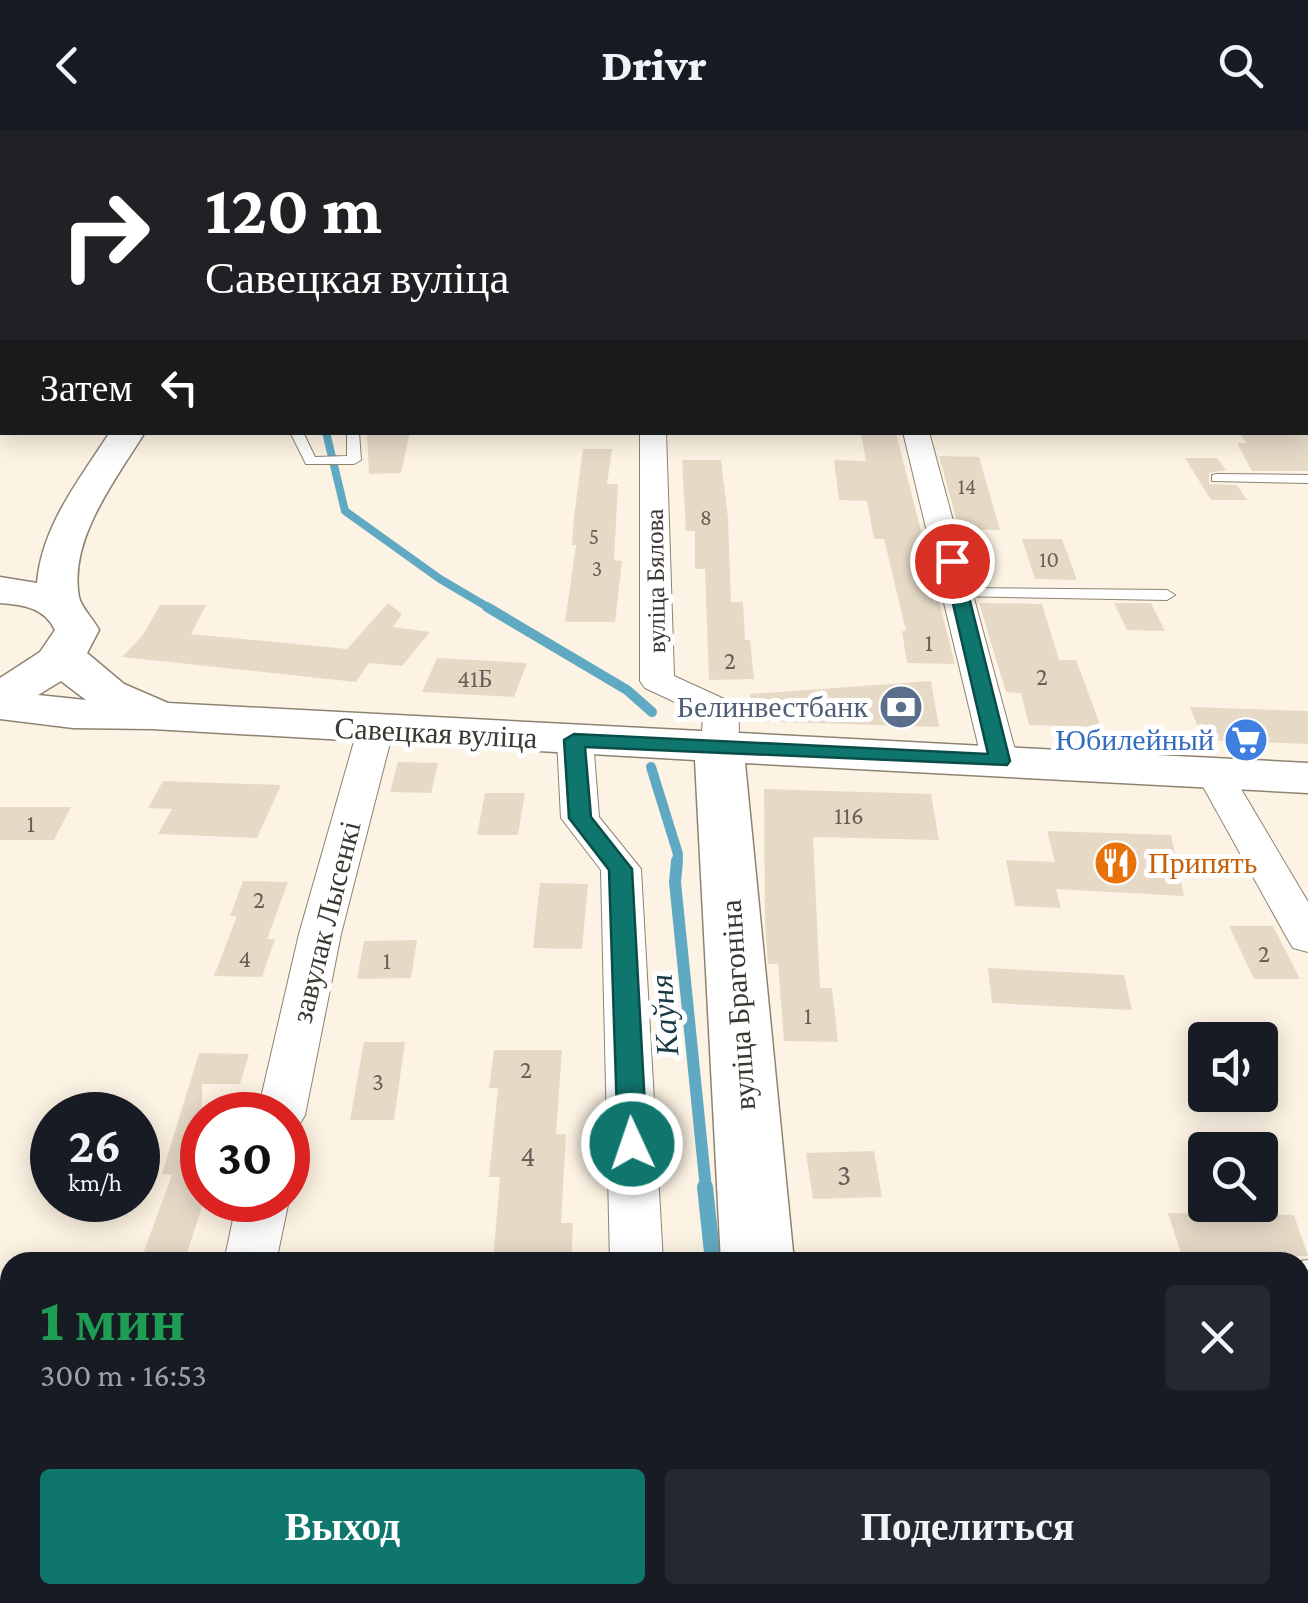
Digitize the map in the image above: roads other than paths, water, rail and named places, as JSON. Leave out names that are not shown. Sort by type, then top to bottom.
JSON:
[{"type":"main road","points":[[58,602],[59,556],[73,518],[126,435]]},
{"type":"main road","points":[[0,696],[27,684],[64,655],[76,630],[69,612],[10,565],[73,518]]},
{"type":"main road","name":"Савецкая вуліца","points":[[64,655],[76,672],[106,696],[161,717],[1308,778]]},
{"type":"main road","points":[[0,705],[73,714],[161,717]]},
{"type":"main road","points":[[0,726],[73,714]]},
{"type":"main road","name":"вуліца Брагоніна","points":[[705,748],[755,1252]]},
{"type":"street","name":"вуліца Бялова","points":[[653,435],[656,681],[721,710],[705,748]]},
{"type":"street","points":[[917,435],[1000,761]]},
{"type":"street","name":"завулак Лысенкі","points":[[286,1092],[320,934],[375,731]]},
{"type":"street","points":[[592,741],[580,818],[621,869],[638,1252]]},
{"type":"street","points":[[1213,772],[1308,938]]},
{"type":"street","points":[[252,1252],[258,1222]]},
{"type":"lane","points":[[298,435],[311,461],[354,460],[353,435]]},
{"type":"lane","points":[[1217,478],[1308,479]]},
{"type":"lane","points":[[960,593],[1167,595]]},
{"type":"waterway","name":"Каўня","points":[[327,435],[345,511],[440,579],[491,609]]},
{"type":"waterway","name":"Каўня","points":[[487,607],[627,690],[652,712]]},
{"type":"waterway","name":"Каўня","points":[[651,767],[678,854],[677,864]]},
{"type":"waterway","name":"Каўня","points":[[677,861],[675,882],[706,1189]]},
{"type":"waterway","name":"Каўня","points":[[705,1187],[712,1252]]},
{"type":"place","name":"Белинвестбанк","points":[[901,707]]},
{"type":"place","name":"Юбилейный","points":[[1246,740]]},
{"type":"place","name":"Припять","points":[[1116,863]]}]
